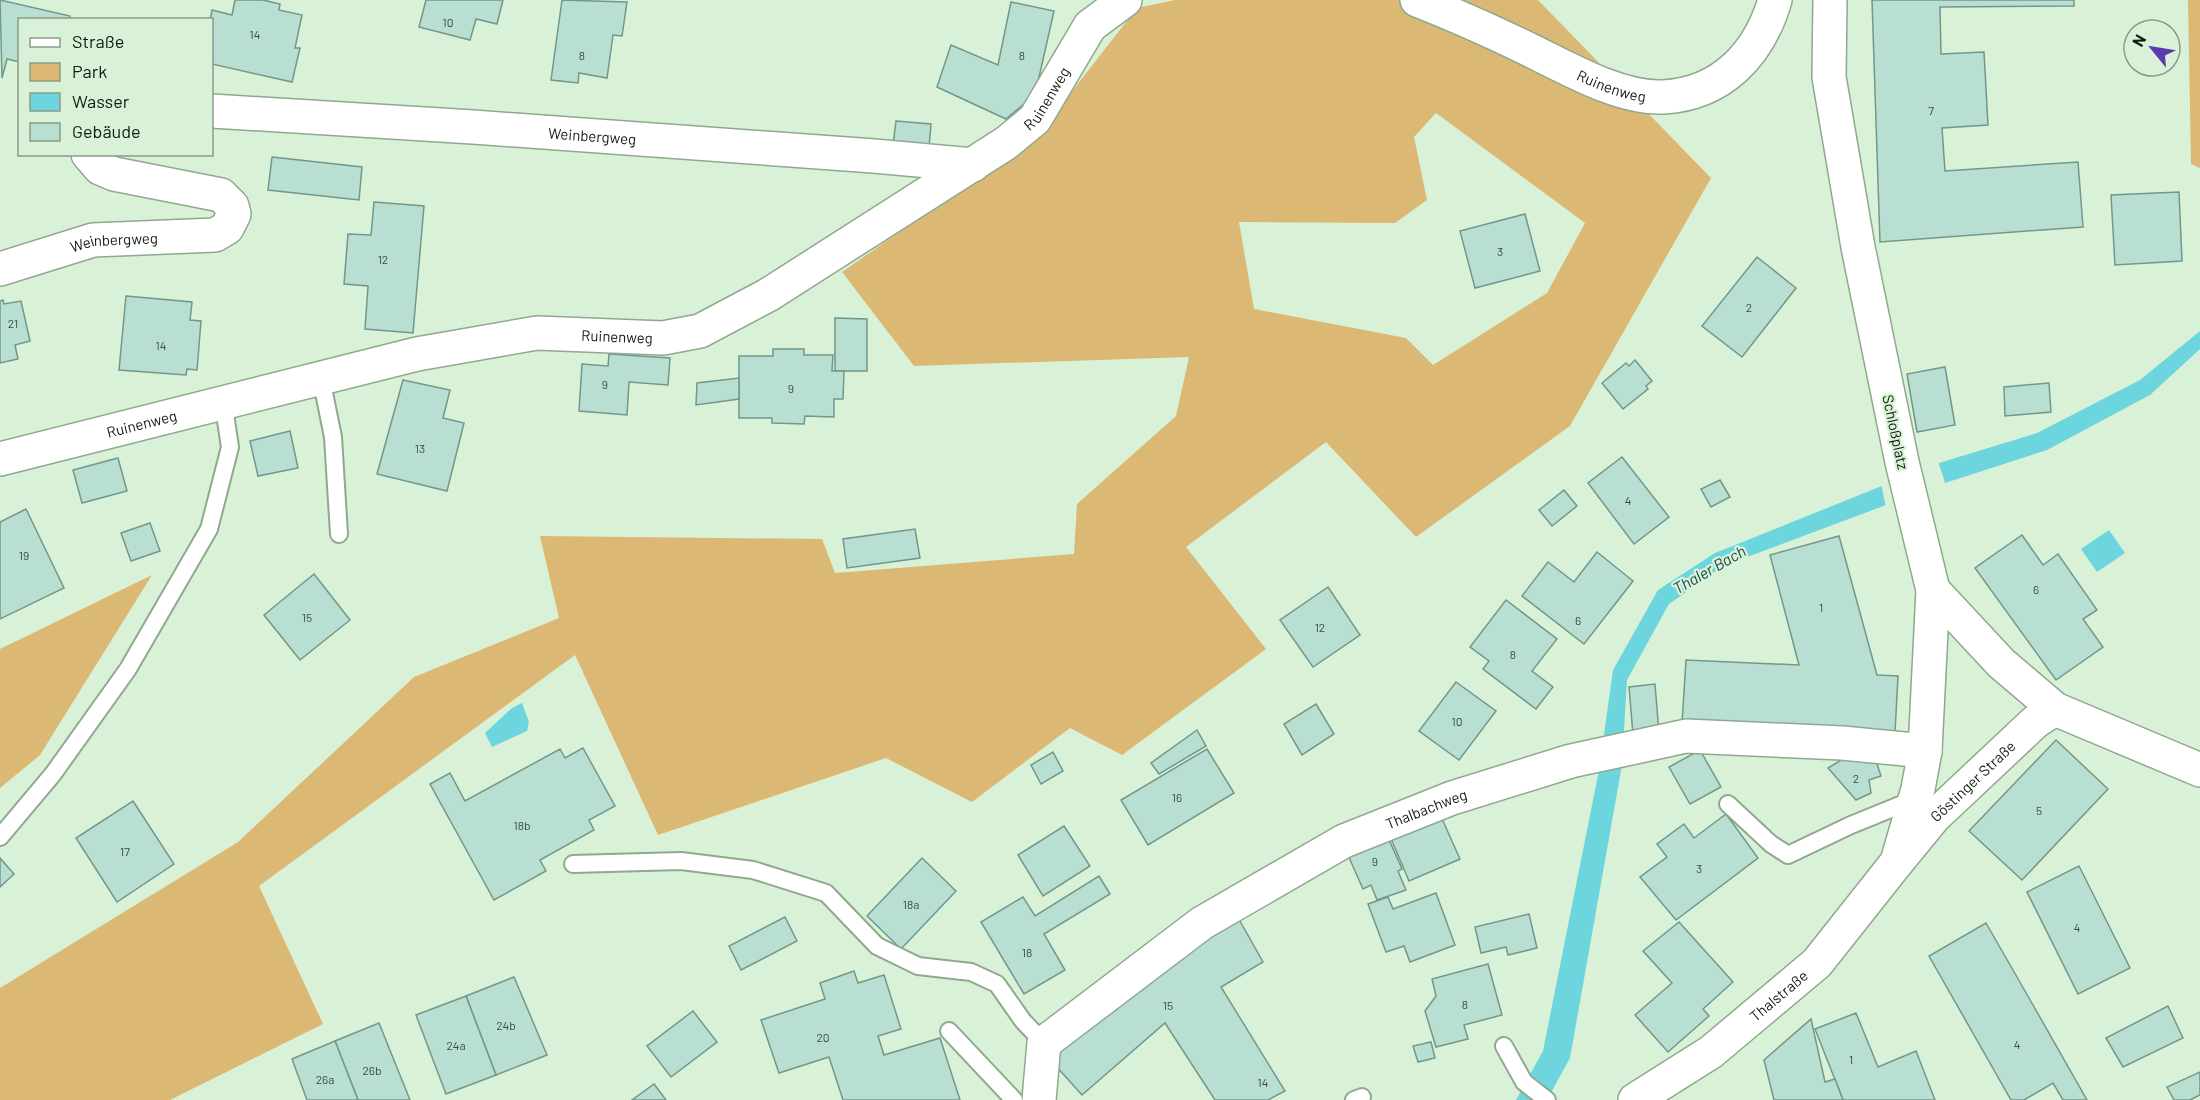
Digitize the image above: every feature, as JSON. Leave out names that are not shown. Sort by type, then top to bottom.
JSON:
[{"type":"street","name":"Ruinenweg","points":[[0,459],[417,354],[537,333],[663,338],[700,331],[768,295],[1006,143],[1035,119],[1090,26],[1125,0]]},
{"type":"street","name":"Ruinenweg","points":[[1417,0],[1594,81],[1633,93],[1662,97],[1705,89],[1744,61],[1768,24],[1775,0]]},
{"type":"street","name":"Schloßplatz","points":[[1830,0],[1829,77],[1858,247],[1902,462],[1933,590],[1925,751],[1915,799],[1897,862]]},
{"type":"street","name":"Weinbergweg","points":[[213,111],[509,129],[973,165]]},
{"type":"street","name":"Weinbergweg","points":[[0,268],[93,240],[201,237],[222,232],[234,214],[232,206],[221,195],[114,174],[100,168],[90,156]]},
{"type":"street","points":[[1933,590],[2001,663],[2055,710],[2200,770]]},
{"type":"street","name":"Göstinger Straße","points":[[1897,862],[1934,817],[2035,722],[2055,710]]},
{"type":"street","name":"Thalbachweg","points":[[1044,1043],[1202,924],[1344,841],[1452,798],[1599,754],[1686,736],[1842,743],[1925,751]]},
{"type":"street","name":"Thalstraße","points":[[1635,1100],[1711,1052],[1816,963],[1897,862]]},
{"type":"street","points":[[1039,1100],[1044,1043]]},
{"type":"lane","points":[[321,378],[333,437],[339,534]]},
{"type":"lane","points":[[0,837],[53,774],[128,669],[209,529],[230,447],[223,401]]},
{"type":"lane","points":[[1728,804],[1771,844],[1788,855],[1851,825],[1915,799]]},
{"type":"lane","points":[[573,864],[681,861],[753,870],[826,893],[877,946],[918,966],[971,972],[997,984],[1023,1021],[1044,1043]]},
{"type":"lane","points":[[949,1031],[1014,1100]]},
{"type":"lane","points":[[1504,1046],[1524,1082],[1547,1100]]},
{"type":"green space","points":[[1175,0],[1538,0],[1711,178],[1570,426],[1416,537],[1326,442],[1186,547],[1266,649],[1122,755],[1070,728],[972,802],[886,758],[658,835],[575,655],[259,886],[323,1024],[170,1100],[0,1100],[0,988],[238,842],[414,677],[559,618],[540,536],[822,539],[835,573],[1074,554],[1077,504],[1176,416],[1189,357],[914,366],[842,272],[1037,136],[1137,8]],"holes":[[[1436,113],[1585,223],[1547,293],[1433,365],[1406,338],[1254,309],[1239,222],[1395,223],[1427,200],[1414,137]]]},
{"type":"green space","points":[[2188,0],[2200,0],[2200,168],[2191,164]]},
{"type":"green space","points":[[152,575],[40,755],[0,788],[0,649]]},
{"type":"water","name":"Thaler Bach","points":[[2200,331],[2200,349],[2150,395],[2047,450],[1945,483],[1723,566],[1669,604],[1627,680],[1622,765],[1570,1058],[1547,1100],[1516,1100],[1543,1051],[1599,770],[1613,670],[1658,590],[1715,553],[1939,463],[2037,433],[2140,380]]},
{"type":"water","points":[[2109,530],[2125,553],[2097,572],[2081,549]]},
{"type":"water","points":[[522,703],[529,722],[527,731],[492,747],[485,733],[512,708]]},
{"type":"pier","points":[[1938,461],[1946,486],[1886,508],[1881,483]]},
{"type":"building","points":[[0,0],[70,16],[70,18],[18,18],[18,62],[7,59],[2,78]]},
{"type":"building","points":[[235,0],[263,0],[280,4],[279,10],[302,15],[295,48],[300,48],[292,82],[213,64],[212,10],[232,15]]},
{"type":"building","points":[[426,0],[503,0],[497,24],[476,19],[470,40],[419,27]]},
{"type":"building","points":[[562,0],[627,2],[622,36],[613,35],[607,78],[579,73],[578,83],[551,80]]},
{"type":"building","points":[[1872,0],[2074,0],[2074,6],[1940,7],[1941,54],[1984,52],[1988,125],[1942,128],[1945,171],[2078,162],[2083,227],[1880,242]]},
{"type":"building","points":[[1011,2],[1054,11],[1035,95],[1006,119],[937,87],[951,45],[998,65]]},
{"type":"building","points":[[896,121],[931,124],[929,148],[893,145]]},
{"type":"building","points":[[272,157],[362,167],[359,200],[268,190]]},
{"type":"building","points":[[2179,192],[2182,261],[2115,265],[2111,195]]},
{"type":"building","points":[[374,202],[424,206],[413,333],[365,329],[368,286],[344,284],[348,234],[371,235]]},
{"type":"building","points":[[1525,214],[1540,271],[1475,288],[1460,231]]},
{"type":"building","points":[[1757,257],[1796,288],[1742,357],[1702,326]]},
{"type":"building","points":[[126,296],[192,302],[190,320],[201,321],[197,370],[187,369],[186,375],[119,370]]},
{"type":"building","points":[[3,300],[4,304],[21,301],[30,341],[15,345],[18,359],[0,363],[0,301]]},
{"type":"building","points":[[835,318],[867,319],[867,371],[835,371]]},
{"type":"building","points":[[773,349],[804,349],[804,355],[833,355],[832,371],[844,371],[843,399],[834,399],[834,417],[805,416],[804,424],[772,423],[772,418],[739,418],[739,356],[773,356]]},
{"type":"building","points":[[609,354],[670,358],[668,385],[629,382],[627,415],[579,411],[582,364],[608,366]]},
{"type":"building","points":[[1635,360],[1652,381],[1646,386],[1648,389],[1623,409],[1602,383],[1626,363],[1629,366]]},
{"type":"building","points":[[1945,367],[1955,425],[1917,432],[1907,374]]},
{"type":"building","points":[[739,378],[739,399],[696,405],[697,383]]},
{"type":"building","points":[[403,380],[450,390],[443,418],[464,423],[447,491],[377,474]]},
{"type":"building","points":[[2049,383],[2051,412],[2005,416],[2004,387]]},
{"type":"building","points":[[290,431],[298,468],[258,476],[250,441]]},
{"type":"building","points":[[1622,457],[1669,517],[1634,544],[1588,483]]},
{"type":"building","points":[[118,458],[127,491],[82,503],[73,470]]},
{"type":"building","points":[[1720,480],[1730,497],[1711,507],[1701,489]]},
{"type":"building","points":[[1564,490],[1577,506],[1552,526],[1539,510]]},
{"type":"building","points":[[26,509],[64,588],[0,619],[0,522]]},
{"type":"building","points":[[150,523],[160,551],[131,561],[121,533]]},
{"type":"building","points":[[915,529],[920,558],[847,568],[843,539]]},
{"type":"building","points":[[2022,535],[2043,565],[2058,554],[2097,610],[2083,619],[2103,647],[2056,680],[1975,568]]},
{"type":"building","points":[[1839,536],[1877,675],[1898,676],[1895,733],[1682,723],[1686,660],[1799,665],[1770,555]]},
{"type":"building","points":[[1597,552],[1633,581],[1584,644],[1522,596],[1548,562],[1574,582]]},
{"type":"building","points":[[314,574],[350,620],[300,660],[264,615]]},
{"type":"building","points":[[1328,587],[1360,635],[1313,667],[1280,620]]},
{"type":"building","points":[[1506,600],[1557,639],[1532,671],[1553,687],[1536,709],[1483,669],[1489,661],[1470,647]]},
{"type":"building","points":[[1456,682],[1496,711],[1459,760],[1419,731]]},
{"type":"building","points":[[1655,684],[1659,733],[1633,735],[1629,687]]},
{"type":"building","points":[[1316,704],[1334,734],[1302,755],[1284,724]]},
{"type":"building","points":[[1197,730],[1206,746],[1159,774],[1151,763]]},
{"type":"building","points":[[2056,740],[2108,789],[2022,880],[1969,831]]},
{"type":"building","points":[[583,748],[615,806],[589,820],[594,830],[540,860],[546,871],[494,900],[430,784],[450,773],[465,801],[560,749],[565,758]]},
{"type":"building","points":[[1207,749],[1234,793],[1148,845],[1121,800]]},
{"type":"building","points":[[1700,750],[1721,787],[1690,804],[1669,767]]},
{"type":"building","points":[[1053,752],[1063,771],[1041,784],[1031,765]]},
{"type":"building","points":[[1848,756],[1876,761],[1881,776],[1869,780],[1871,793],[1856,800],[1828,768]]},
{"type":"building","points":[[133,801],[174,864],[117,902],[76,838]]},
{"type":"building","points":[[1439,812],[1460,859],[1409,881],[1389,834]]},
{"type":"building","points":[[1726,814],[1758,858],[1676,920],[1640,877],[1667,857],[1657,844],[1684,824],[1694,838]]},
{"type":"building","points":[[1064,826],[1090,866],[1043,896],[1018,855]]},
{"type":"building","points":[[1387,835],[1402,869],[1398,871],[1406,890],[1377,900],[1371,885],[1363,889],[1347,853]]},
{"type":"building","points":[[0,858],[14,874],[0,887]]},
{"type":"building","points":[[922,858],[956,891],[901,949],[867,916]]},
{"type":"building","points":[[2079,866],[2130,968],[2078,994],[2027,892]]},
{"type":"building","points":[[1099,876],[1110,894],[1044,934],[1065,970],[1024,994],[981,922],[1023,897],[1035,916]]},
{"type":"building","points":[[1436,893],[1455,945],[1410,962],[1404,946],[1386,952],[1368,904],[1388,897],[1393,909]]},
{"type":"building","points":[[1236,914],[1263,962],[1221,987],[1285,1091],[1268,1100],[1215,1100],[1165,1023],[1082,1095],[1055,1065],[1062,1042]]},
{"type":"building","points":[[1529,914],[1537,948],[1508,955],[1506,947],[1481,953],[1475,927]]},
{"type":"building","points":[[785,917],[797,941],[741,970],[729,946]]},
{"type":"building","points":[[1679,922],[1733,982],[1703,1009],[1709,1016],[1668,1052],[1635,1015],[1672,983],[1643,951]]},
{"type":"building","points":[[1986,923],[2087,1100],[2063,1100],[2053,1083],[2024,1100],[2011,1100],[1929,956]]},
{"type":"building","points":[[1488,964],[1502,1015],[1464,1025],[1468,1039],[1436,1047],[1425,1011],[1436,996],[1432,979]]},
{"type":"building","points":[[854,971],[858,983],[884,975],[901,1029],[878,1036],[884,1055],[940,1038],[960,1100],[843,1100],[829,1057],[779,1073],[761,1020],[825,999],[820,983]]},
{"type":"building","points":[[514,977],[547,1055],[496,1075],[466,996]]},
{"type":"building","points":[[466,996],[496,1075],[446,1094],[416,1015]]},
{"type":"building","points":[[2168,1006],[2183,1038],[2123,1067],[2106,1038]]},
{"type":"building","points":[[693,1011],[717,1042],[671,1077],[647,1046]]},
{"type":"building","points":[[1856,1013],[1878,1067],[1916,1051],[1935,1100],[1843,1100],[1815,1029]]},
{"type":"building","points":[[1811,1019],[1825,1082],[1835,1079],[1843,1100],[1774,1100],[1764,1060]]},
{"type":"building","points":[[379,1023],[410,1100],[358,1100],[335,1041]]},
{"type":"building","points":[[335,1041],[358,1100],[307,1100],[292,1059]]},
{"type":"building","points":[[1431,1042],[1435,1058],[1418,1062],[1413,1046]]},
{"type":"building","points":[[2200,1072],[2200,1095],[2190,1100],[2174,1100],[2167,1087]]},
{"type":"building","points":[[654,1084],[666,1100],[632,1100]]}]
